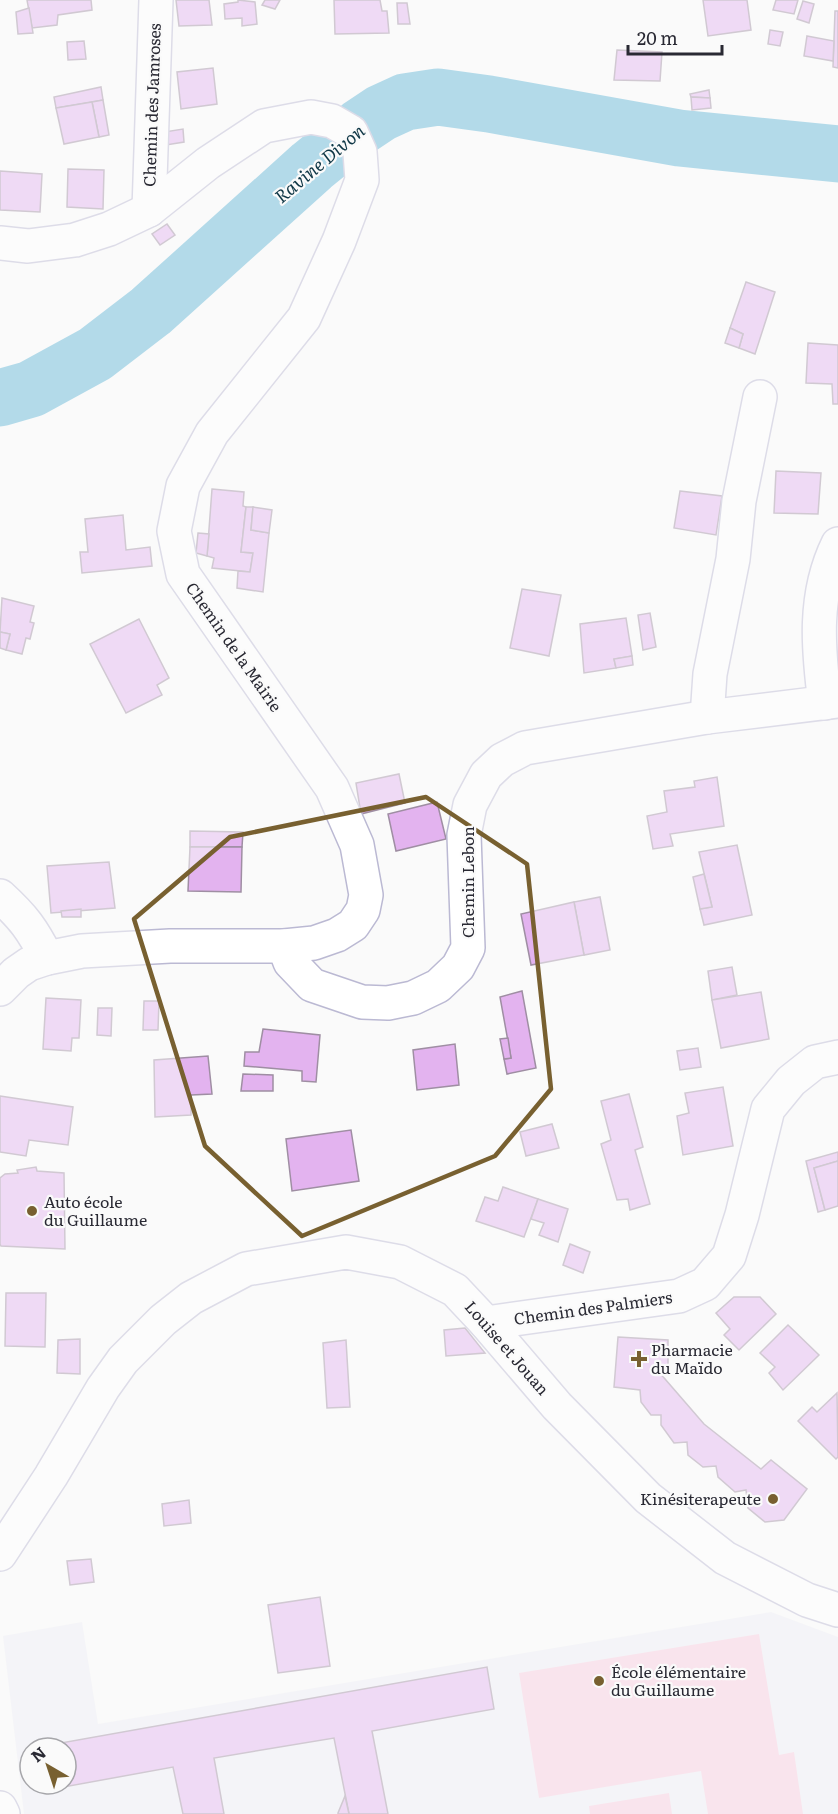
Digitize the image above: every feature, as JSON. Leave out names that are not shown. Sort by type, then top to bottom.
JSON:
[{"type":"street","name":"Chemin des Jamroses","points":[[149,210],[156,0]]},
{"type":"street","name":"Chemin de la Mairie","points":[[0,243],[28,246],[75,240],[109,229],[149,210],[207,163],[264,126],[310,117],[332,121],[351,132],[360,152],[362,180],[339,241],[304,318],[212,433],[183,486],[174,531],[183,574],[332,788],[357,845],[366,895],[363,910],[353,925],[337,935],[314,943],[284,946],[170,946],[81,951],[29,964],[16,972],[0,989]]},
{"type":"street","points":[[707,717],[710,674],[734,559],[739,501],[760,397]]},
{"type":"street","points":[[831,702],[820,667],[820,617],[823,582],[838,544]]},
{"type":"street","name":"Chemin Lebon","points":[[284,946],[290,963],[312,985],[362,1002],[388,1003],[413,998],[438,986],[458,967],[468,948],[464,835],[470,805],[486,775],[502,760],[525,748],[707,717],[831,702]]},
{"type":"street","points":[[0,896],[22,916],[36,936],[47,958]]},
{"type":"street","name":"Chemin des Palmiers","points":[[486,1323],[679,1296],[705,1284],[729,1256],[742,1215],[768,1109],[790,1081],[815,1062],[838,1057]]},
{"type":"street","name":"Louise et Jouan","points":[[0,1554],[51,1476],[103,1388],[123,1360],[163,1320],[191,1298],[246,1269],[346,1251],[399,1262],[455,1290],[557,1406],[648,1498],[725,1558],[807,1600],[838,1610]]},
{"type":"street","points":[[0,1808],[3,1814]]},
{"type":"highlighted area","points":[[426,797],[527,864],[551,1089],[495,1156],[302,1236],[205,1146],[134,919],[230,837]]},
{"type":"shaded area","name":"École élémentaire du Guillaume","points":[[771,1612],[838,1637],[838,1814],[24,1814],[22,1796],[78,1796],[78,1736],[18,1736],[18,1763],[3,1636],[82,1622],[98,1724]]},
{"type":"shaded area","points":[[759,1634],[779,1755],[794,1752],[803,1814],[708,1814],[701,1771],[539,1798],[519,1673]]},
{"type":"shaded area","points":[[669,1793],[672,1814],[590,1814],[589,1806]]},
{"type":"building","points":[[27,0],[91,0],[92,10],[58,15],[57,25],[32,28]]},
{"type":"building","points":[[176,0],[209,0],[212,25],[179,26]]},
{"type":"building","points":[[238,0],[255,2],[257,24],[242,26],[242,18],[225,19],[224,4],[238,2]]},
{"type":"building","points":[[265,0],[280,0],[275,9],[262,5]]},
{"type":"building","points":[[334,0],[380,0],[382,11],[387,11],[389,33],[335,34]]},
{"type":"building","points":[[703,0],[747,0],[751,30],[708,36]]},
{"type":"building","points":[[776,0],[798,0],[794,14],[773,10]]},
{"type":"building","points":[[803,1],[814,4],[809,23],[797,19]]},
{"type":"building","points":[[397,3],[407,3],[410,24],[398,24]]},
{"type":"building","points":[[29,8],[33,33],[18,34],[16,12]]},
{"type":"building","points":[[835,11],[838,11],[838,68],[833,67]]},
{"type":"building","points":[[770,30],[783,32],[780,46],[768,44]]},
{"type":"building","points":[[807,36],[834,41],[833,61],[804,56]]},
{"type":"building","points":[[84,41],[86,59],[68,60],[67,42]]},
{"type":"building","points":[[617,50],[662,52],[660,81],[614,80]]},
{"type":"building","points":[[213,68],[217,104],[181,109],[177,72]]},
{"type":"building","points":[[101,87],[103,100],[56,108],[54,97]]},
{"type":"building","points":[[709,90],[710,98],[691,97],[690,94]]},
{"type":"building","points":[[691,97],[710,98],[711,108],[692,110]]},
{"type":"building","points":[[103,100],[109,135],[99,137],[92,102]]},
{"type":"building","points":[[92,102],[99,137],[64,144],[56,108]]},
{"type":"building","points":[[183,129],[184,142],[166,145],[164,132]]},
{"type":"building","points":[[68,169],[104,170],[103,209],[67,207]]},
{"type":"building","points":[[0,171],[42,174],[40,212],[0,210]]},
{"type":"building","points":[[167,224],[175,235],[160,245],[152,234]]},
{"type":"building","points":[[746,282],[775,292],[755,354],[739,348],[743,334],[730,328]]},
{"type":"building","points":[[730,328],[743,334],[739,348],[725,343]]},
{"type":"building","points":[[808,343],[838,345],[838,404],[833,404],[832,384],[806,383]]},
{"type":"building","points":[[776,471],[821,473],[818,514],[774,513]]},
{"type":"building","points":[[212,489],[244,492],[243,506],[246,507],[241,552],[253,553],[250,572],[212,568],[214,558],[207,556]]},
{"type":"building","points":[[680,491],[722,496],[716,535],[674,528]]},
{"type":"building","points":[[246,507],[253,507],[251,530],[269,533],[263,592],[237,588],[238,571],[250,572],[253,553],[241,552]]},
{"type":"building","points":[[253,507],[272,510],[269,533],[251,530]]},
{"type":"building","points":[[123,515],[126,550],[150,547],[152,566],[82,573],[80,552],[88,552],[85,519]]},
{"type":"building","points":[[198,533],[209,534],[207,556],[196,553]]},
{"type":"building","points":[[522,589],[561,595],[549,656],[510,648]]},
{"type":"building","points":[[2,598],[34,606],[30,622],[34,623],[30,639],[26,638],[22,654],[6,650],[10,634],[0,632]]},
{"type":"building","points":[[650,613],[656,647],[643,650],[638,615]]},
{"type":"building","points":[[626,618],[632,656],[614,659],[616,668],[584,673],[580,624]]},
{"type":"building","points":[[139,619],[169,678],[157,685],[162,695],[126,713],[90,644]]},
{"type":"building","points":[[0,632],[10,634],[6,650],[0,648]]},
{"type":"building","points":[[632,656],[633,665],[616,668],[614,659]]},
{"type":"building","points":[[399,774],[405,803],[361,814],[356,783]]},
{"type":"building","points":[[717,777],[724,826],[670,834],[673,846],[653,849],[647,816],[667,812],[664,791],[695,787],[694,781]]},
{"type":"building","points":[[437,802],[446,839],[396,851],[388,814]]},
{"type":"building","points":[[190,831],[243,832],[242,847],[190,847]]},
{"type":"building","points":[[737,845],[752,915],[704,925],[700,909],[712,907],[699,852]]},
{"type":"building","points":[[190,847],[242,847],[241,892],[188,891]]},
{"type":"building","points":[[109,862],[115,908],[51,913],[47,866]]},
{"type":"building","points":[[704,874],[712,907],[700,909],[693,877]]},
{"type":"building","points":[[600,897],[610,950],[584,955],[574,902]]},
{"type":"building","points":[[574,902],[584,955],[531,965],[521,914]]},
{"type":"building","points":[[81,909],[81,917],[62,917],[61,911]]},
{"type":"building","points":[[732,967],[737,995],[712,1000],[708,971]]},
{"type":"building","points":[[522,991],[536,1068],[507,1074],[504,1059],[511,1058],[500,997]]},
{"type":"building","points":[[761,992],[769,1039],[721,1048],[712,1000]]},
{"type":"building","points":[[46,998],[81,1000],[79,1038],[72,1038],[71,1051],[43,1049]]},
{"type":"building","points":[[144,1001],[159,1001],[158,1030],[143,1030]]},
{"type":"building","points":[[98,1008],[112,1008],[111,1036],[97,1035]]},
{"type":"building","points":[[263,1029],[320,1035],[316,1082],[302,1081],[302,1071],[244,1066],[245,1052],[259,1052]]},
{"type":"building","points":[[508,1038],[511,1058],[504,1059],[500,1039]]},
{"type":"building","points":[[455,1044],[459,1085],[417,1090],[413,1050]]},
{"type":"building","points":[[698,1048],[701,1067],[680,1070],[677,1051]]},
{"type":"building","points":[[208,1056],[212,1094],[191,1095],[191,1115],[155,1117],[154,1060]]},
{"type":"building","points":[[243,1074],[273,1075],[273,1091],[241,1091]]},
{"type":"building","points":[[723,1087],[733,1146],[683,1155],[677,1116],[689,1113],[685,1093]]},
{"type":"building","points":[[629,1094],[643,1147],[635,1150],[650,1204],[630,1210],[628,1199],[617,1200],[601,1144],[611,1140],[601,1101]]},
{"type":"building","points":[[0,1096],[73,1107],[68,1145],[29,1140],[26,1156],[0,1152]]},
{"type":"building","points":[[552,1124],[559,1148],[526,1156],[520,1132]]},
{"type":"building","points":[[351,1130],[359,1181],[292,1191],[286,1139]]},
{"type":"building","points":[[838,1152],[838,1161],[814,1168],[825,1210],[818,1212],[806,1161]]},
{"type":"building","points":[[838,1161],[838,1206],[825,1210],[814,1168]]},
{"type":"building","name":"Auto école du Guillaume","points":[[36,1167],[37,1171],[64,1173],[65,1249],[1,1246],[0,1244],[0,1178],[5,1174],[18,1173],[17,1170]]},
{"type":"building","points":[[503,1187],[538,1199],[524,1237],[476,1221],[485,1197],[498,1201]]},
{"type":"building","points":[[538,1199],[568,1209],[558,1242],[539,1235],[544,1223],[531,1219]]},
{"type":"building","points":[[570,1244],[590,1252],[583,1273],[563,1265]]},
{"type":"building","points":[[6,1293],[46,1293],[45,1347],[5,1346]]},
{"type":"building","points":[[734,1297],[760,1297],[776,1314],[739,1350],[724,1335],[730,1329],[716,1313]]},
{"type":"building","points":[[788,1325],[819,1355],[783,1390],[769,1373],[775,1367],[760,1353]]},
{"type":"building","points":[[465,1328],[485,1353],[446,1356],[444,1330]]},
{"type":"building","points":[[618,1337],[668,1340],[668,1369],[659,1372],[704,1424],[761,1469],[771,1460],[807,1489],[784,1520],[765,1522],[748,1508],[746,1490],[735,1492],[718,1477],[716,1466],[703,1467],[688,1455],[687,1442],[674,1443],[661,1425],[661,1415],[651,1415],[641,1402],[640,1390],[614,1387]]},
{"type":"building","points":[[80,1339],[80,1374],[57,1373],[58,1340]]},
{"type":"building","points":[[346,1340],[350,1407],[327,1408],[323,1343]]},
{"type":"building","points":[[837,1393],[838,1457],[836,1459],[798,1421],[812,1407],[817,1412]]},
{"type":"building","points":[[189,1500],[191,1523],[164,1526],[162,1504]]},
{"type":"building","points":[[91,1559],[94,1582],[70,1585],[67,1561]]},
{"type":"building","points":[[320,1597],[330,1666],[278,1673],[268,1605]]},
{"type":"building","points":[[487,1667],[494,1709],[372,1731],[388,1814],[349,1814],[334,1738],[214,1758],[224,1814],[183,1814],[173,1767],[78,1784],[78,1740]]},
{"type":"building","points":[[345,1796],[349,1814],[338,1814],[338,1813]]},
{"type":"waterway","name":"Ravine Divon","points":[[0,398],[31,389],[95,354],[151,311],[312,166],[360,127],[381,113],[405,102],[438,97],[679,138],[838,154]]},
{"type":"place","name":"Auto école du Guillaume","points":[[32,1211]]},
{"type":"place","name":"Pharmacie du Maïdo","points":[[639,1359]]},
{"type":"place","name":"Kinésiterapeute","points":[[773,1499]]},
{"type":"place","name":"École élémentaire du Guillaume","points":[[599,1681]]}]
